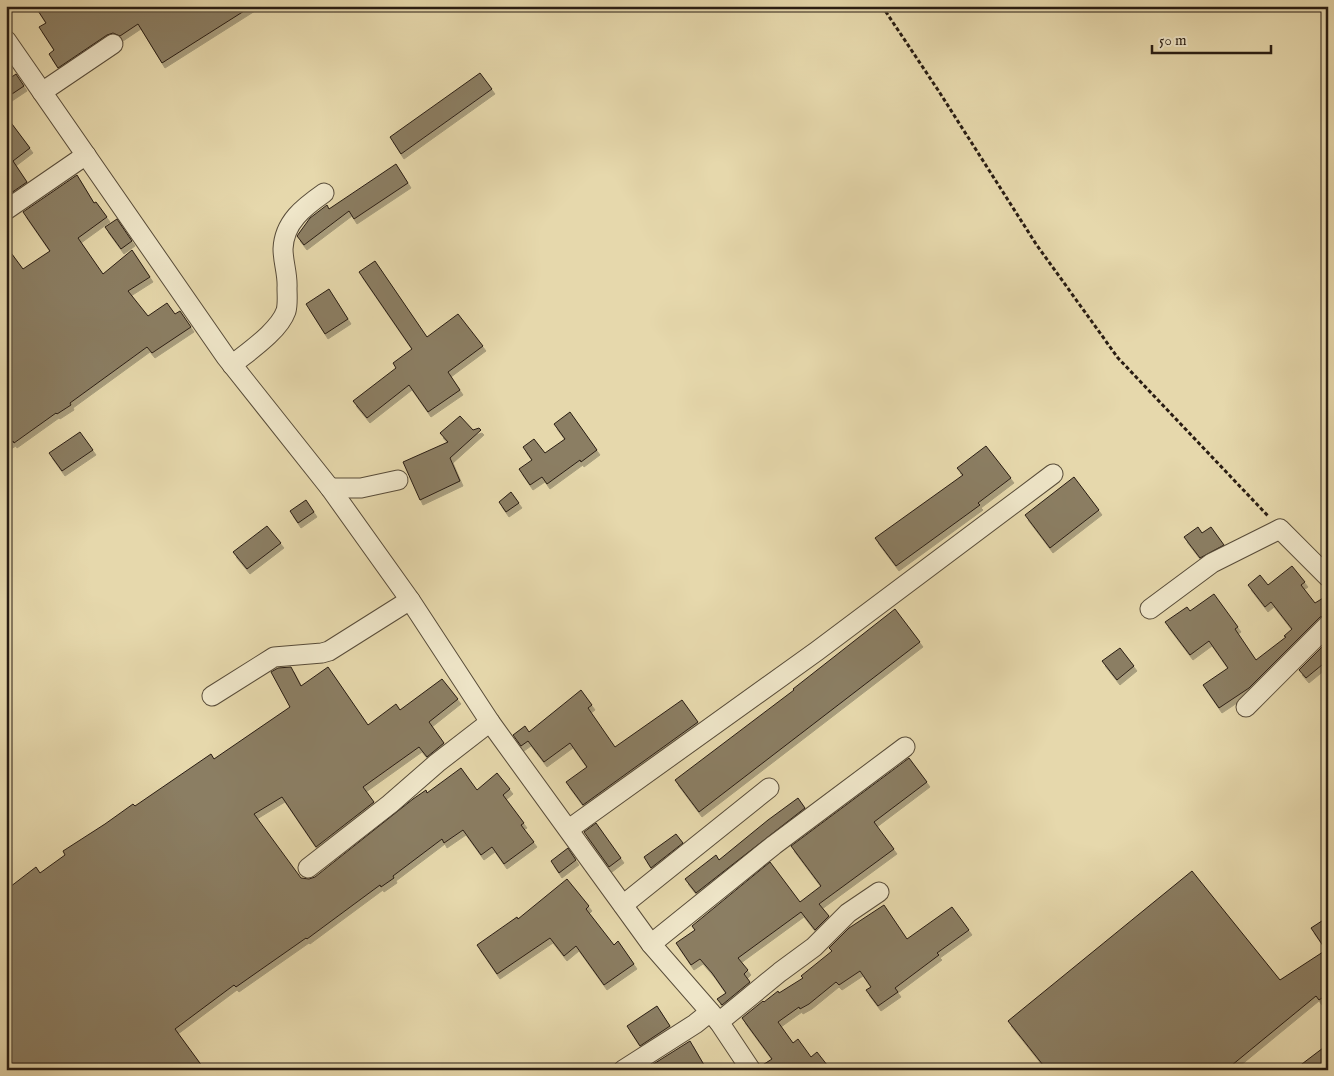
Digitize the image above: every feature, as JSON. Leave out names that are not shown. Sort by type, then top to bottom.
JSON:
[{"type":"street","points":[[6,40],[232,365],[330,488],[410,600],[490,722],[650,944],[714,1017],[751,1070]]},
{"type":"street","points":[[42,92],[113,44]]},
{"type":"street","points":[[6,210],[86,155]]},
{"type":"street","points":[[232,365],[276,327],[286,310],[288,283],[283,250],[285,235],[292,220],[304,206],[324,193]]},
{"type":"street","points":[[568,829],[817,651],[1053,474]]},
{"type":"street","points":[[330,488],[361,488],[398,480]]},
{"type":"street","points":[[1150,609],[1212,563],[1280,529],[1328,577]]},
{"type":"street","points":[[212,696],[274,658],[329,651],[410,600]]},
{"type":"street","points":[[1246,707],[1328,625]]},
{"type":"street","points":[[308,868],[490,722]]},
{"type":"street","points":[[650,944],[774,845],[905,747]]},
{"type":"street","points":[[623,905],[769,788]]},
{"type":"street","points":[[623,1070],[695,1024],[714,1017],[780,972],[814,947],[848,913],[879,892]]},
{"type":"path","points":[[882,6],[1036,244],[1118,358],[1280,529]]},
{"type":"building","points":[[35,6],[252,6],[162,63],[138,24],[120,36],[113,33],[107,35],[58,68],[49,54],[54,50],[39,27],[46,23]]},
{"type":"building","points":[[480,73],[492,89],[401,154],[390,137]]},
{"type":"building","points":[[16,74],[24,86],[6,98],[6,81]]},
{"type":"building","points":[[6,116],[30,148],[13,161],[27,182],[11,193],[6,186]]},
{"type":"building","points":[[396,164],[408,183],[354,219],[349,211],[304,245],[297,236],[310,218],[327,205],[329,209]]},
{"type":"building","points":[[77,175],[94,203],[96,202],[107,217],[78,238],[103,274],[132,250],[150,277],[128,291],[148,316],[167,303],[175,314],[180,311],[191,327],[152,353],[147,347],[70,403],[71,405],[56,413],[14,443],[13,441],[6,445],[6,246],[23,269],[50,251],[23,212]]},
{"type":"building","points":[[117,219],[132,241],[121,249],[105,227]]},
{"type":"building","points":[[375,261],[427,337],[458,314],[483,346],[448,372],[460,390],[428,412],[409,385],[367,418],[353,401],[396,368],[393,363],[412,349],[359,272]]},
{"type":"building","points":[[329,289],[348,319],[325,334],[306,304]]},
{"type":"building","points":[[570,412],[597,450],[547,484],[542,477],[530,485],[519,469],[532,460],[523,447],[534,439],[545,453],[565,439],[554,424]]},
{"type":"building","points":[[460,416],[473,430],[479,428],[481,430],[450,458],[460,481],[420,500],[403,462],[448,442],[440,433]]},
{"type":"building","points":[[80,432],[93,450],[62,471],[49,453]]},
{"type":"building","points":[[986,446],[1011,478],[978,503],[980,505],[896,566],[875,538],[963,475],[957,468]]},
{"type":"building","points":[[1074,477],[1099,510],[1050,548],[1025,515]]},
{"type":"building","points":[[511,492],[519,503],[506,512],[499,502]]},
{"type":"building","points":[[306,500],[314,512],[298,523],[290,511]]},
{"type":"building","points":[[267,526],[281,543],[247,569],[233,552]]},
{"type":"building","points":[[1198,527],[1202,533],[1211,527],[1224,545],[1200,558],[1184,537]]},
{"type":"building","points":[[1292,566],[1305,582],[1301,585],[1315,603],[1328,595],[1328,614],[1320,617],[1249,688],[1219,708],[1203,685],[1228,668],[1209,641],[1190,655],[1165,622],[1187,607],[1190,611],[1214,594],[1238,627],[1235,629],[1256,660],[1286,637],[1284,636],[1292,629],[1271,602],[1265,607],[1248,585],[1260,575],[1268,585]]},
{"type":"building","points":[[895,609],[920,642],[699,812],[675,780],[794,690]]},
{"type":"building","points":[[1328,641],[1328,660],[1306,678],[1299,670]]},
{"type":"building","points":[[1120,648],[1134,666],[1117,680],[1102,661]]},
{"type":"building","points":[[291,667],[301,686],[328,667],[368,725],[396,704],[400,710],[442,679],[458,699],[429,722],[444,743],[427,757],[419,747],[363,787],[374,802],[316,847],[282,797],[254,814],[301,878],[309,879],[315,877],[413,799],[426,790],[427,793],[461,768],[477,790],[497,773],[510,789],[503,795],[524,823],[521,825],[534,842],[504,864],[492,847],[481,855],[463,830],[444,843],[442,839],[393,876],[394,878],[381,887],[380,885],[307,939],[236,987],[234,985],[175,1029],[205,1070],[6,1070],[6,890],[36,867],[40,873],[65,855],[63,851],[133,804],[135,806],[211,754],[214,759],[290,707],[271,672],[278,668]]},
{"type":"building","points":[[581,690],[592,705],[588,708],[615,747],[682,700],[698,722],[583,805],[566,782],[587,767],[570,743],[544,762],[528,741],[521,746],[513,735],[525,726],[529,732]]},
{"type":"building","points":[[909,758],[927,782],[874,822],[894,849],[819,904],[829,916],[815,930],[801,912],[738,958],[748,970],[744,974],[750,982],[722,1005],[717,999],[726,993],[712,973],[700,959],[691,965],[676,943],[695,930],[692,926],[770,862],[800,902],[821,886],[791,846]]},
{"type":"building","points":[[798,798],[805,808],[696,893],[685,879],[716,855],[719,860]]},
{"type":"building","points":[[596,823],[621,858],[609,867],[584,832]]},
{"type":"building","points":[[676,834],[683,843],[651,868],[644,857]]},
{"type":"building","points":[[568,848],[576,860],[559,873],[551,861]]},
{"type":"building","points":[[1192,871],[1280,980],[1326,950],[1311,928],[1328,917],[1328,994],[1319,1000],[1316,996],[1226,1070],[1047,1070],[1008,1021]]},
{"type":"building","points":[[567,879],[589,906],[586,909],[614,945],[618,941],[634,964],[604,985],[576,946],[564,956],[550,938],[497,974],[477,945],[517,917],[518,919]]},
{"type":"building","points":[[884,905],[907,939],[952,907],[969,930],[937,953],[939,955],[895,988],[898,992],[878,1006],[866,990],[871,987],[860,971],[839,985],[836,982],[809,1004],[800,1009],[799,1007],[778,1022],[793,1043],[798,1039],[811,1057],[817,1052],[831,1070],[762,1070],[761,1066],[772,1059],[742,1018],[778,991],[779,993],[803,978],[801,976],[832,951],[829,948],[849,928]]},
{"type":"building","points":[[657,1006],[670,1026],[640,1046],[627,1026]]},
{"type":"building","points":[[690,1041],[707,1070],[644,1070]]},
{"type":"building","points":[[1323,1048],[1328,1054],[1328,1070],[1294,1070]]}]
